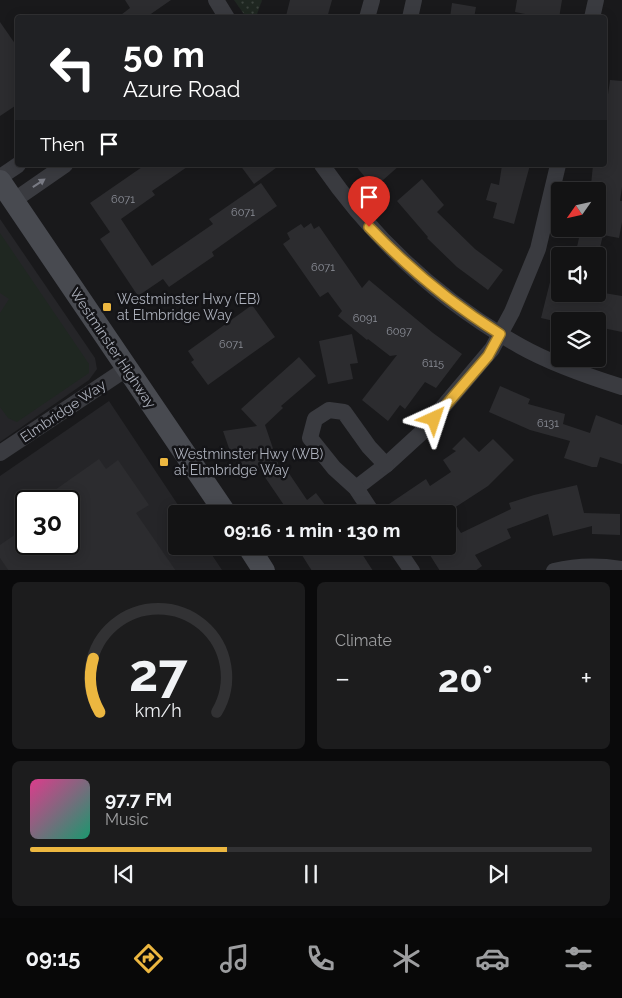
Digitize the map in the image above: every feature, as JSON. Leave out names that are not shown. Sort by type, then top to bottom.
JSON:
[{"type":"main road","name":"Westminster Highway","points":[[0,182],[220,505]]},
{"type":"main road","points":[[254,555],[264,570]]},
{"type":"street","points":[[216,0],[226,15]]},
{"type":"street","points":[[368,15],[372,0]]},
{"type":"street","points":[[411,15],[414,0]]},
{"type":"street","points":[[593,15],[596,0]]},
{"type":"street","points":[[0,177],[15,167]]},
{"type":"street","points":[[13,201],[62,167]]},
{"type":"street","points":[[323,167],[346,199],[395,254],[436,290],[467,313],[521,347],[566,368],[622,387]]},
{"type":"street","points":[[356,488],[386,465],[421,433],[488,356],[521,293],[538,249],[558,167]]},
{"type":"street","name":"Elmbridge Way","points":[[0,453],[126,369]]},
{"type":"street","points":[[367,505],[356,488],[334,468],[310,438],[315,419],[329,410],[344,412],[369,447],[386,465]]},
{"type":"street","points":[[401,555],[412,570]]},
{"type":"street","points":[[554,570],[600,565],[622,569]]},
{"type":"shaded area","points":[[234,0],[262,0],[257,15],[245,15]]},
{"type":"shaded area","points":[[0,219],[95,358],[97,369],[89,380],[0,442]]},
{"type":"shaded area","points":[[0,233],[89,364],[89,373],[17,422],[8,418],[0,407],[0,313],[9,299],[0,293]]},
{"type":"shaded area","points":[[109,401],[178,505],[168,505],[168,555],[212,555],[222,570],[0,570],[0,476]]},
{"type":"building","points":[[125,0],[171,0],[149,15],[121,15],[130,8]]},
{"type":"building","points":[[290,0],[332,0],[328,15],[286,15]]},
{"type":"building","points":[[517,0],[562,0],[560,15],[530,15],[515,12]]},
{"type":"building","points":[[452,3],[476,7],[475,15],[450,15]]},
{"type":"building","points":[[0,22],[15,44],[15,106],[0,116]]},
{"type":"building","points":[[610,80],[622,81],[622,187],[620,201],[622,201],[622,222],[619,238],[606,236],[606,182],[591,182],[593,167],[607,167],[607,102]]},
{"type":"building","points":[[142,167],[187,167],[152,191],[155,195],[121,219],[152,266],[213,224],[209,219],[261,183],[277,206],[212,252],[214,256],[169,287],[163,279],[138,296],[100,239],[110,232],[90,203]]},
{"type":"building","points":[[241,167],[277,167],[254,184]]},
{"type":"building","points":[[357,167],[398,167],[374,188]]},
{"type":"building","points":[[502,167],[529,167],[514,224],[493,218],[497,203],[486,200],[491,183],[499,185]]},
{"type":"building","points":[[422,179],[444,205],[437,212],[475,249],[503,270],[488,290],[457,267],[427,238],[397,201]]},
{"type":"building","points":[[311,223],[314,229],[319,226],[362,288],[369,280],[433,333],[462,354],[436,388],[425,382],[405,409],[400,405],[388,421],[362,400],[397,355],[390,356],[338,316],[342,311],[328,292],[320,297],[283,244],[290,239],[287,233],[301,224],[304,228]]},
{"type":"building","points":[[579,238],[602,238],[600,247],[577,247]]},
{"type":"building","points":[[550,282],[551,302],[606,302],[606,293],[622,296],[622,332],[606,329],[606,312],[551,312],[551,320],[541,318]]},
{"type":"building","points":[[252,305],[275,337],[208,385],[191,362],[194,360],[188,351]]},
{"type":"building","points":[[352,334],[358,363],[350,364],[353,379],[328,384],[319,341]]},
{"type":"building","points":[[299,357],[316,376],[281,406],[283,408],[265,425],[280,469],[284,466],[307,500],[316,493],[325,505],[284,505],[258,467],[244,472],[240,460],[233,460],[223,431],[257,426],[241,409]]},
{"type":"building","points":[[500,386],[530,399],[528,404],[565,414],[563,424],[590,433],[596,415],[622,425],[622,464],[600,457],[597,467],[592,467],[564,458],[570,441],[530,430],[489,412]]},
{"type":"building","points":[[464,437],[479,452],[493,439],[514,460],[488,486],[456,507],[456,505],[390,505],[426,479],[430,486],[451,472],[443,460],[456,451],[452,449]]},
{"type":"building","points":[[99,459],[106,469],[118,460],[149,505],[136,513],[175,570],[8,570],[0,558],[0,545],[15,535],[15,555],[80,555],[80,490],[55,490]]},
{"type":"building","points":[[577,485],[584,513],[620,514],[620,535],[592,534],[592,526],[553,536],[548,514],[507,529],[511,538],[475,555],[482,566],[476,570],[439,570],[430,555],[456,555],[456,525],[461,533],[511,509],[509,503],[534,495]]},
{"type":"building","points":[[302,555],[363,555],[372,570],[311,570]]},
{"type":"place","name":"Westminster Hwy (EB) at Elmbridge Way","points":[[107,307]]},
{"type":"place","name":"Westminster Hwy (WB) at Elmbridge Way","points":[[164,462]]},
{"type":"route","points":[[369,227],[395,254],[436,290],[500,334],[488,356],[434,419]]}]
